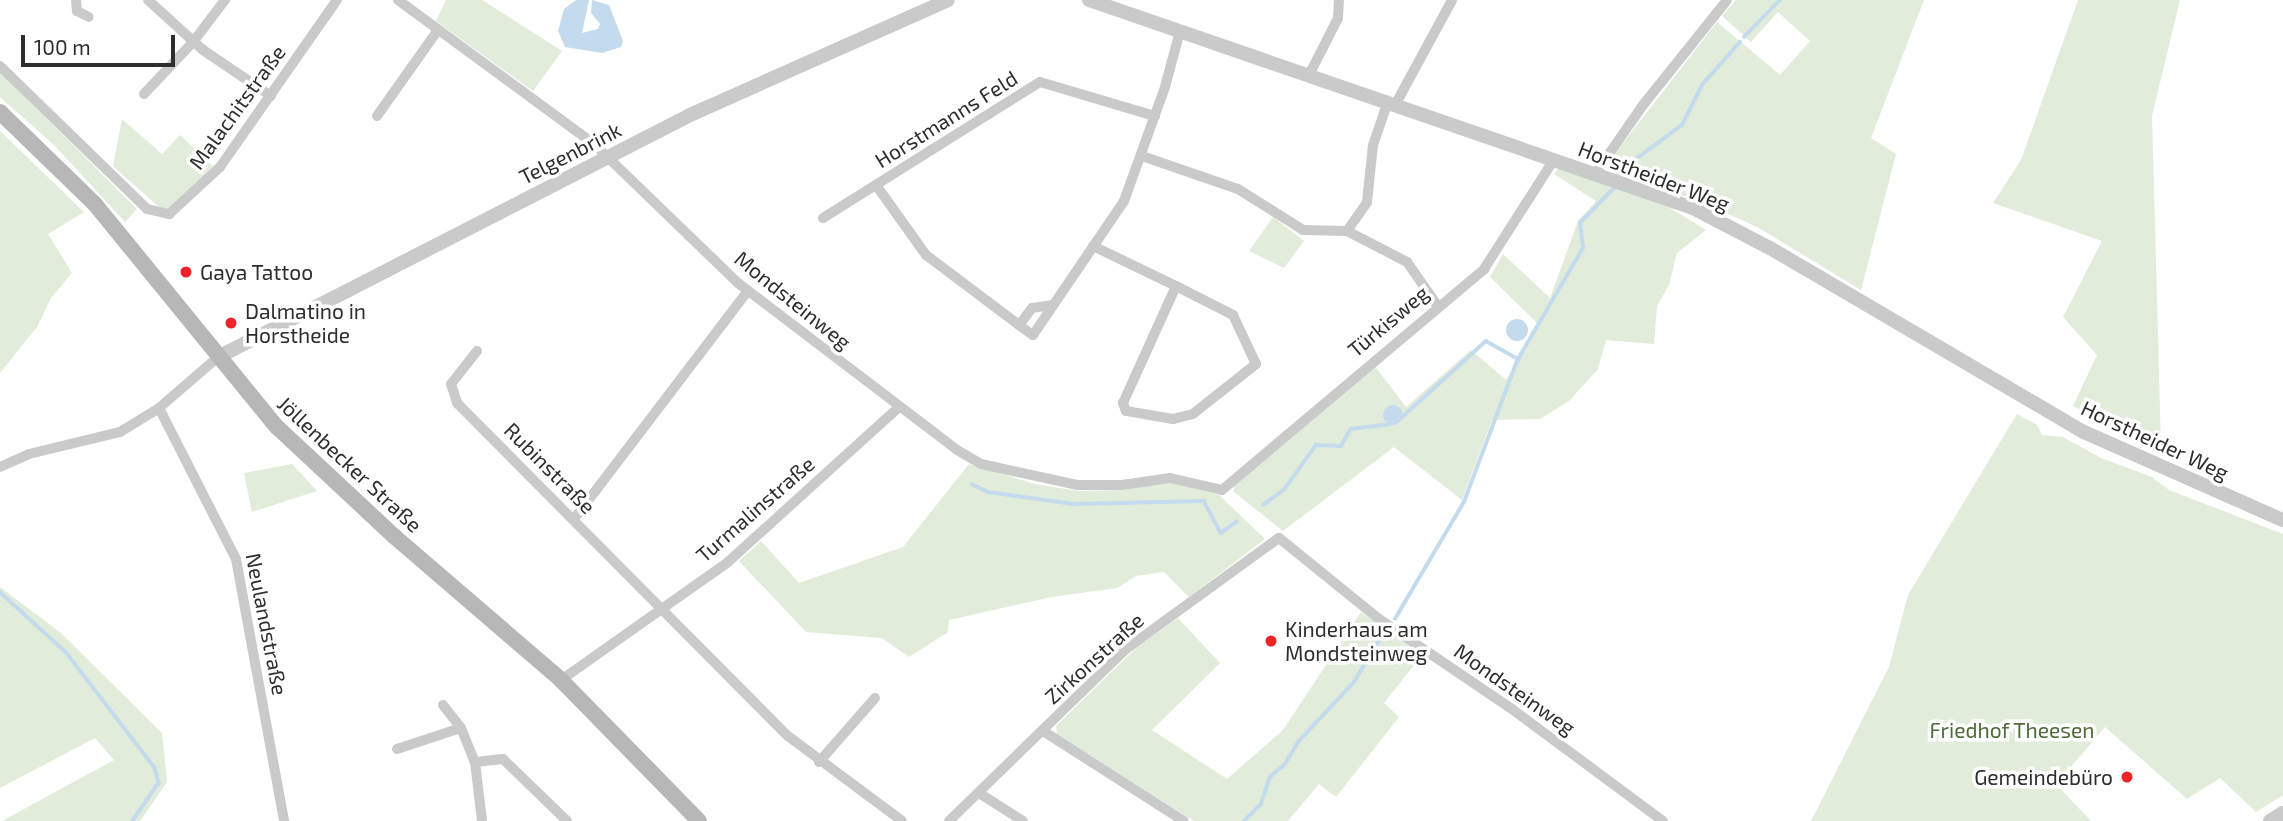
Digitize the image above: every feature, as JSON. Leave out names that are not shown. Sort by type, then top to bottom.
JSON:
[{"type":"main road","name":"Jöllenbecker Straße","points":[[0,112],[94,203],[277,426],[344,491],[561,680],[699,821]]},
{"type":"street","points":[[76,0],[77,11],[89,17]]},
{"type":"street","points":[[148,0],[194,42],[271,96]]},
{"type":"street","points":[[144,94],[194,42],[225,0]]},
{"type":"street","name":"Malachitstraße","points":[[0,66],[147,209],[159,215],[174,211],[206,183],[271,96],[337,0]]},
{"type":"street","name":"Mondsteinweg","points":[[398,0],[607,158],[748,291],[898,408],[974,461],[1024,477],[1084,485],[1170,478],[1222,490]]},
{"type":"street","name":"Telgenbrink","points":[[218,357],[690,115],[948,0]]},
{"type":"street","name":"Horstheider Weg","points":[[1089,0],[1713,217],[2084,432],[2283,520]]},
{"type":"street","points":[[1309,75],[1338,18],[1339,0]]},
{"type":"street","points":[[1348,231],[1367,202],[1373,145],[1391,105],[1452,0]]},
{"type":"street","points":[[1595,174],[1643,105],[1727,0]]},
{"type":"street","points":[[377,116],[438,30]]},
{"type":"street","points":[[1054,305],[1032,308],[1019,325],[1033,335],[1054,305],[1129,192],[1180,31]]},
{"type":"street","name":"Horstmanns Feld","points":[[823,218],[1040,82],[1155,116]]},
{"type":"street","points":[[1142,156],[1238,188],[1303,230],[1348,231],[1407,262],[1437,305]]},
{"type":"street","name":"Türkisweg","points":[[1222,490],[1437,305],[1476,276],[1496,255],[1553,160]]},
{"type":"street","name":"Horstmanns Feld","points":[[876,185],[926,255],[1019,325]]},
{"type":"street","points":[[1093,246],[1176,286],[1233,315],[1256,364],[1193,414],[1173,419],[1126,411],[1123,403],[1176,286]]},
{"type":"street","points":[[574,519],[748,291]]},
{"type":"street","name":"Rubinstraße","points":[[477,351],[454,375],[453,397],[737,687],[819,762],[902,821]]},
{"type":"street","points":[[0,467],[48,449],[98,441],[159,408],[218,357]]},
{"type":"street","name":"Neulandstraße","points":[[159,408],[236,559],[284,821]]},
{"type":"street","name":"Turmalinstraße","points":[[561,680],[749,544],[898,408]]},
{"type":"street","name":"Mondsteinweg","points":[[1279,538],[1379,619],[1512,709],[1663,821]]},
{"type":"street","name":"Zirkonstraße","points":[[949,821],[1126,649],[1279,538]]},
{"type":"street","points":[[819,762],[875,698]]},
{"type":"street","points":[[443,705],[461,728],[475,762],[482,821]]},
{"type":"street","points":[[397,749],[461,728]]},
{"type":"street","points":[[1043,731],[1184,821]]},
{"type":"street","points":[[475,762],[503,759],[568,821]]},
{"type":"street","points":[[979,793],[1023,821]]},
{"type":"street","points":[[2270,821],[2283,813]]},
{"type":"green space","points":[[446,0],[482,0],[562,51],[533,91],[436,21]]},
{"type":"green space","points":[[1736,0],[1924,0],[1871,138],[1896,154],[1861,290],[1759,228],[1698,200],[1613,174],[1606,165],[1717,22],[1780,75],[1810,41],[1778,12],[1751,42],[1722,16]]},
{"type":"green space","points":[[2078,0],[2180,0],[2152,116],[2161,445],[2147,444],[2073,406],[2097,355],[2063,317],[2102,241],[1993,203],[2021,160]]},
{"type":"green space","points":[[0,72],[137,209],[125,222],[54,145],[0,97]]},
{"type":"green space","points":[[122,119],[162,154],[180,135],[213,166],[168,208],[160,208],[113,166]]},
{"type":"green space","points":[[0,131],[84,212],[48,234],[72,273],[51,298],[37,327],[0,373]]},
{"type":"green space","points":[[1559,168],[1657,200],[1706,230],[1677,253],[1669,285],[1657,306],[1654,344],[1606,340],[1598,369],[1569,401],[1540,419],[1492,420],[1462,500],[1394,447],[1283,531],[1234,492],[1234,485],[1374,365],[1406,407],[1471,350],[1506,380],[1538,324],[1490,277],[1503,254],[1550,298],[1578,221],[1596,201],[1554,174]]},
{"type":"green space","points":[[1273,217],[1304,241],[1284,268],[1249,251]]},
{"type":"green space","name":"Friedhof Theesen","points":[[2017,414],[2037,425],[2042,435],[2063,437],[2101,458],[2152,477],[2169,490],[2283,534],[2283,795],[2256,812],[2220,778],[2187,799],[2105,727],[2056,784],[2091,821],[1811,821],[1889,667],[1908,595]]},
{"type":"green space","points":[[292,464],[317,491],[252,512],[244,473]]},
{"type":"green space","points":[[969,464],[1035,484],[1078,491],[1124,490],[1168,482],[1219,495],[1265,539],[1189,597],[1164,572],[1136,576],[1117,588],[1051,597],[949,620],[948,632],[909,657],[882,638],[806,632],[739,561],[761,541],[799,583],[903,547]]},
{"type":"green space","points":[[0,587],[61,633],[162,733],[167,782],[140,821],[2,821],[114,760],[95,738],[0,788]]},
{"type":"green space","points":[[1361,612],[1422,655],[1384,703],[1399,717],[1336,797],[1319,784],[1288,821],[1194,821],[1057,734],[1056,726],[1136,648],[1178,618],[1220,663],[1152,730],[1227,779],[1283,730]]},
{"type":"water","points":[[576,0],[589,0],[582,33],[598,29],[600,24],[591,13],[592,0],[609,5],[623,41],[621,47],[602,53],[565,47],[558,31],[564,9]]},
{"type":"water","points":[[1513,319],[1521,319],[1528,326],[1528,334],[1521,341],[1513,341],[1506,334],[1506,326]]},
{"type":"water","points":[[1389,405],[1397,405],[1403,415],[1397,425],[1389,425],[1383,419],[1383,411]]},
{"type":"waterway","points":[[1744,37],[1780,0]]},
{"type":"waterway","points":[[1620,177],[1635,160],[1682,125],[1702,85],[1740,42]]},
{"type":"waterway","points":[[1395,619],[1464,502],[1517,361],[1583,248],[1580,223],[1614,188]]},
{"type":"waterway","points":[[1400,419],[1486,341],[1519,359]]},
{"type":"waterway","points":[[1263,505],[1284,490],[1316,445],[1341,446],[1351,429],[1391,424]]},
{"type":"waterway","points":[[972,484],[988,492],[1075,504],[1204,501],[1221,533],[1236,522]]},
{"type":"waterway","points":[[0,592],[66,652],[155,768],[159,783],[133,821]]},
{"type":"waterway","points":[[1244,821],[1261,804],[1270,777],[1285,764],[1299,741],[1354,682],[1384,632]]},
{"type":"place","name":"Gaya Tattoo","points":[[186,272]]},
{"type":"place","name":"Dalmatino in Horstheide","points":[[231,323]]},
{"type":"place","name":"Kinderhaus am Mondsteinweg","points":[[1271,641]]},
{"type":"place","name":"Gemeindebüro","points":[[2127,777]]}]
